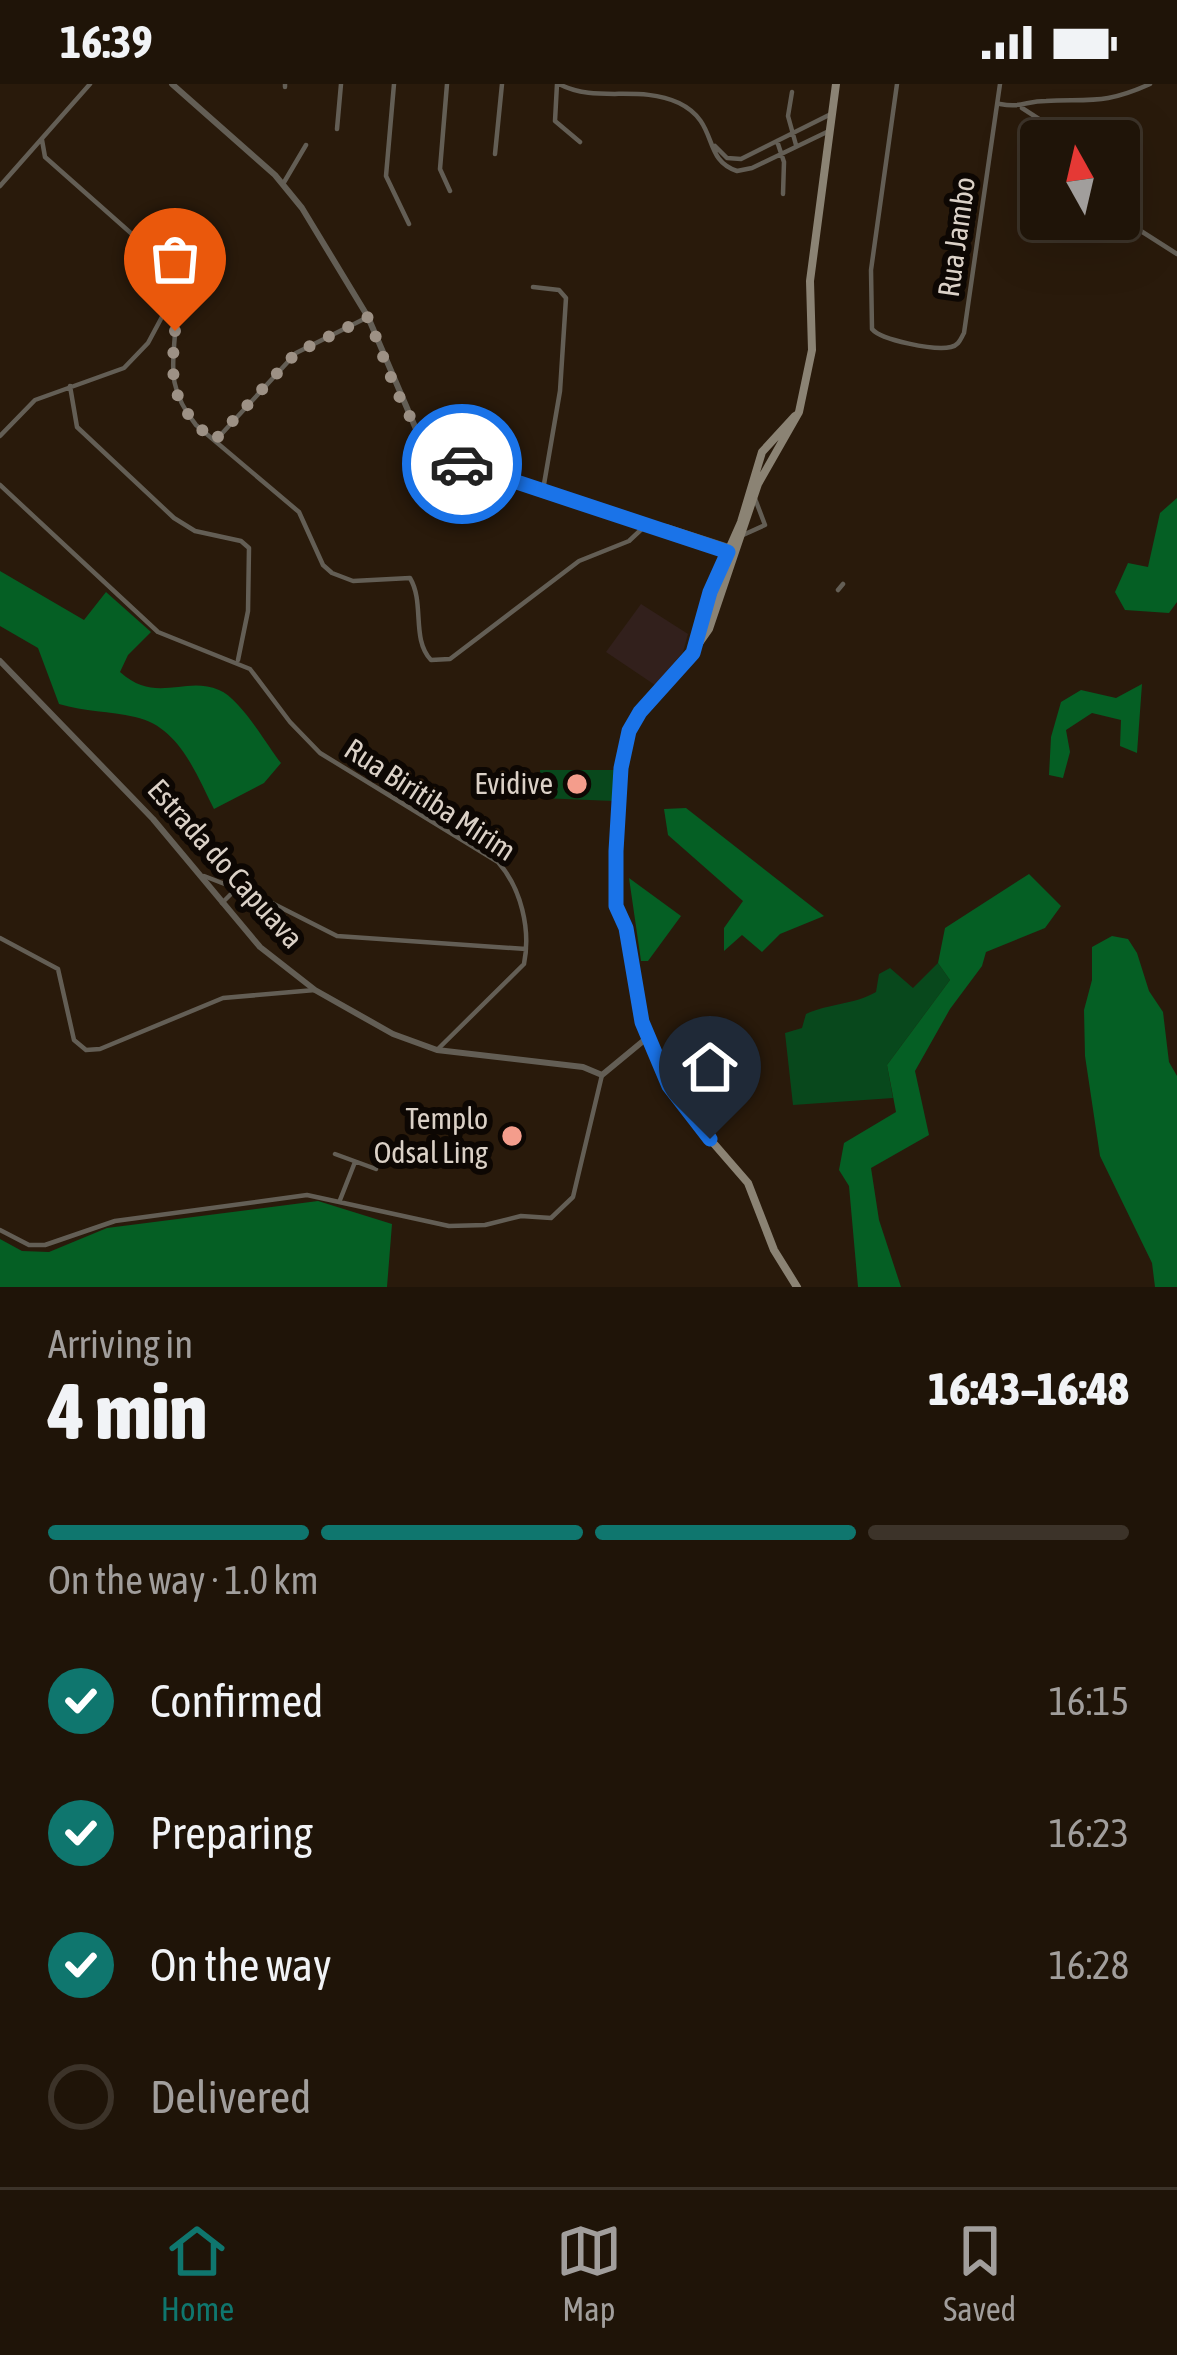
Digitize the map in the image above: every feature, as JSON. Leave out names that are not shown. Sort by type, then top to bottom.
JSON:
[{"type":"main road","points":[[797,1287],[775,1250],[748,1183],[675,1096],[636,1000],[626,928],[616,906],[621,768],[634,721],[693,653],[743,535],[754,496],[800,412],[812,350],[810,281],[836,84]]},
{"type":"main road","points":[[706,622],[765,447],[800,412]]},
{"type":"main road","points":[[765,447],[772,447],[775,453]]},
{"type":"street","points":[[0,186],[90,84]]},
{"type":"street","points":[[172,84],[283,184],[325,243],[368,317],[416,429],[432,449],[464,465],[728,550]]},
{"type":"street","points":[[337,129],[341,84]]},
{"type":"street","points":[[394,84],[386,176],[409,224]]},
{"type":"street","points":[[447,84],[440,169],[450,191]]},
{"type":"street","points":[[495,154],[502,84]]},
{"type":"street","points":[[580,142],[556,121],[558,84],[576,93],[636,91],[675,101],[702,119],[716,156],[730,170],[752,168],[829,131]]},
{"type":"street","points":[[576,93],[577,84]]},
{"type":"street","name":"Rua Jambo","points":[[897,84],[869,290],[872,329],[886,340],[948,348],[962,339],[1000,84]]},
{"type":"street","points":[[1022,108],[1039,101],[1095,103],[1150,84]]},
{"type":"street","points":[[792,92],[788,116],[796,146]]},
{"type":"street","points":[[998,104],[1022,108],[1040,120]]},
{"type":"street","points":[[712,141],[721,154],[734,160],[832,114]]},
{"type":"street","points":[[42,140],[45,157],[159,257],[177,315],[171,379],[196,425],[299,512],[323,565],[332,573],[353,580],[403,576],[413,583],[423,652],[431,661],[450,659],[580,561],[629,541],[646,525]]},
{"type":"street","points":[[778,141],[783,153],[783,194]]},
{"type":"street","points":[[283,184],[306,145]]},
{"type":"street","points":[[767,147],[772,158]]},
{"type":"street","points":[[26,158],[45,157]]},
{"type":"street","points":[[1140,230],[1177,254]]},
{"type":"street","points":[[532,287],[559,290],[566,298],[560,391],[543,490]]},
{"type":"street","points":[[0,436],[35,400],[124,368],[166,316],[172,290]]},
{"type":"street","points":[[166,316],[177,315]]},
{"type":"street","points":[[214,441],[296,353],[368,317]]},
{"type":"street","points":[[0,485],[158,632],[182,645],[238,661],[249,595],[251,556],[246,544],[195,531],[174,518],[77,427],[70,386]]},
{"type":"street","points":[[743,535],[761,530],[766,522],[754,496]]},
{"type":"street","name":"Estrada do Capuava","points":[[0,661],[151,817],[260,946],[315,989],[393,1034],[436,1050],[583,1067],[602,1075]]},
{"type":"street","name":"Rua Biritiba Mirim","points":[[238,661],[264,683],[290,722],[320,753],[498,862],[516,885],[526,949]]},
{"type":"street","points":[[200,875],[238,887],[337,936],[526,949],[524,964],[514,978],[436,1050]]},
{"type":"street","points":[[222,903],[238,887]]},
{"type":"street","points":[[0,938],[58,969],[74,1040],[86,1050],[100,1049],[223,998],[315,989]]},
{"type":"street","points":[[0,1230],[29,1245],[45,1245],[140,1216],[308,1195],[468,1228],[512,1217],[558,1215],[573,1197],[602,1075],[649,1037]]},
{"type":"street","points":[[335,1154],[376,1168]]},
{"type":"street","points":[[340,1200],[355,1162]]},
{"type":"shaded area","points":[[641,604],[688,634],[683,652],[655,685],[606,652]]},
{"type":"green space","points":[[1177,498],[1177,602],[1169,613],[1125,610],[1115,592],[1128,563],[1148,567],[1160,513]]},
{"type":"green space","points":[[0,571],[84,620],[106,592],[151,632],[128,655],[120,672],[146,687],[219,690],[244,712],[281,763],[264,783],[214,809],[184,753],[163,730],[135,717],[59,704],[38,648],[0,626]]},
{"type":"green space","points":[[1142,684],[1137,753],[1120,746],[1121,720],[1092,713],[1066,730],[1070,752],[1063,778],[1049,775],[1051,737],[1061,702],[1081,690],[1116,698]]},
{"type":"green space","name":"Evidive","points":[[540,770],[614,770],[613,801],[540,798]]},
{"type":"green space","points":[[686,808],[824,916],[780,934],[762,952],[742,935],[724,951],[724,928],[743,901],[668,835],[664,809]]},
{"type":"green space","points":[[1029,874],[1061,906],[1045,928],[986,952],[982,966],[950,1009],[915,1071],[929,1135],[871,1168],[879,1220],[901,1287],[858,1287],[849,1186],[839,1170],[844,1143],[896,1112],[887,1065],[950,980],[938,963],[945,928]]},
{"type":"green space","points":[[629,878],[681,916],[648,961],[641,961]]},
{"type":"green space","points":[[1112,936],[1128,939],[1137,953],[1149,991],[1163,1012],[1169,1062],[1177,1076],[1177,1287],[1155,1287],[1152,1263],[1100,1156],[1085,1056],[1084,1010],[1092,980],[1092,947]]},
{"type":"green space","points":[[938,963],[950,980],[887,1065],[893,1098],[793,1105],[785,1033],[802,1028],[806,1014],[876,992],[879,974],[890,968],[913,988]]},
{"type":"green space","points":[[318,1201],[392,1224],[387,1287],[0,1287],[0,1239],[22,1251],[49,1252],[107,1228]]},
{"type":"way so far","points":[[175,331],[174,392],[182,408],[214,441],[296,353],[368,317],[416,429],[441,456],[462,464]]},
{"type":"place","name":"Evidive","points":[[577,784]]},
{"type":"place","name":"Templo Odsal Ling","points":[[512,1136]]},
{"type":"route","points":[[462,464],[728,552],[710,592],[693,653],[653,696],[629,731],[621,768],[616,851],[616,906],[626,928],[642,1022],[669,1086],[710,1139]]}]
